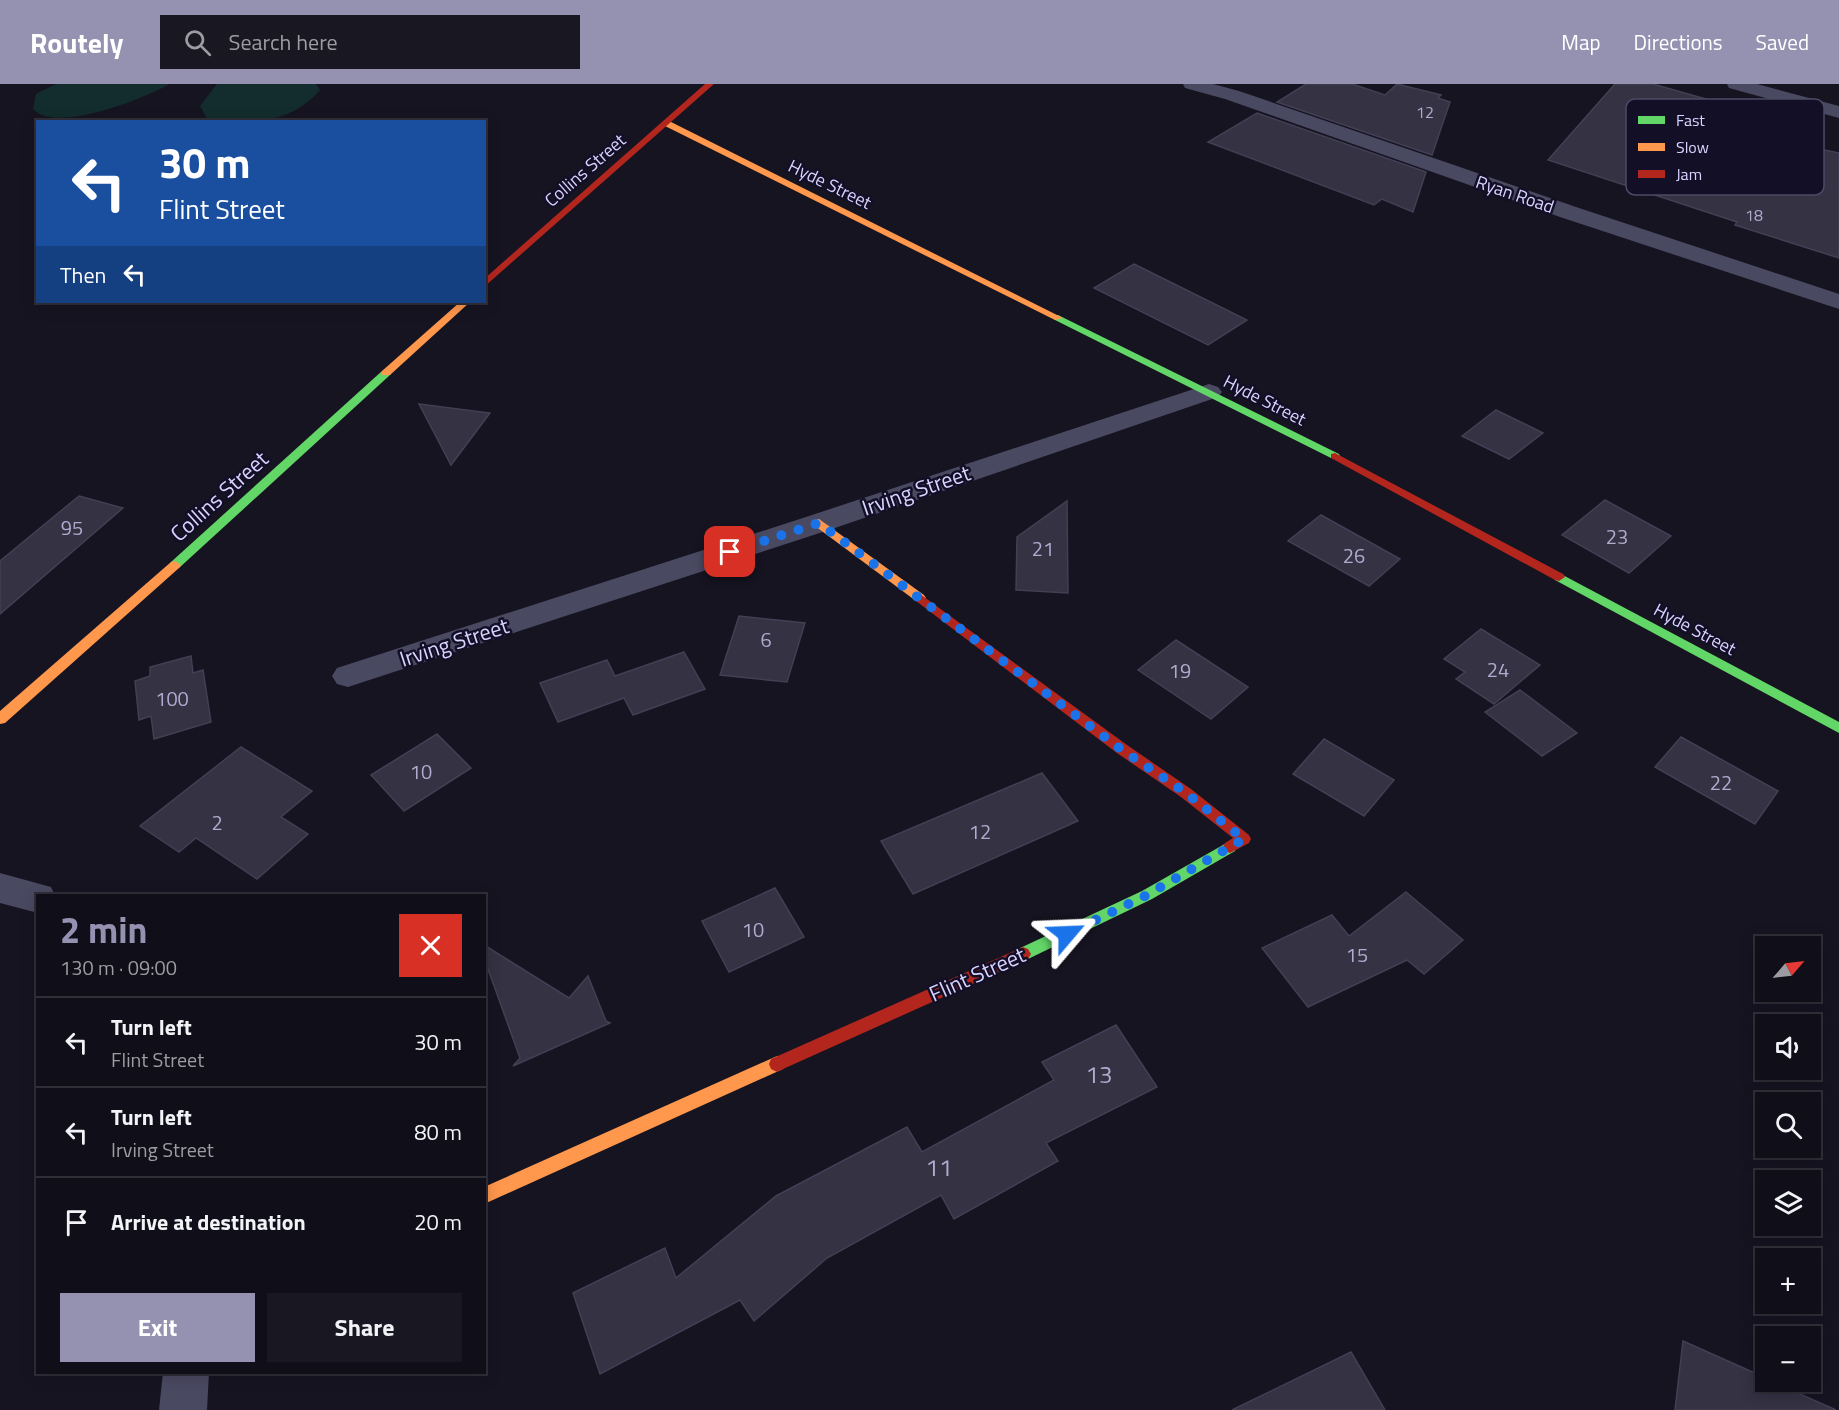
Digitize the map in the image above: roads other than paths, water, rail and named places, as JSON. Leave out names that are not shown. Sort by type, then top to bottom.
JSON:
[{"type":"street","name":"Collins Street","points":[[486,282],[710,84]]},
{"type":"street","name":"Ryan Road","points":[[1192,84],[1232,95],[1568,212],[1839,302]]},
{"type":"street","points":[[1736,84],[1791,99]]},
{"type":"street","points":[[1824,108],[1839,112]]},
{"type":"street","name":"Hyde Street","points":[[666,123],[1209,392],[1419,500],[1839,728]]},
{"type":"street","name":"Collins Street","points":[[0,719],[464,303]]},
{"type":"street","name":"Irving Street","points":[[348,676],[819,523],[1209,392]]},
{"type":"street","name":"Flint Street","points":[[486,1195],[1067,934],[1147,895],[1244,839],[1186,793],[1122,750],[819,523]]},
{"type":"street","points":[[0,888],[36,897]]},
{"type":"street","points":[[183,1410],[186,1374]]}]
